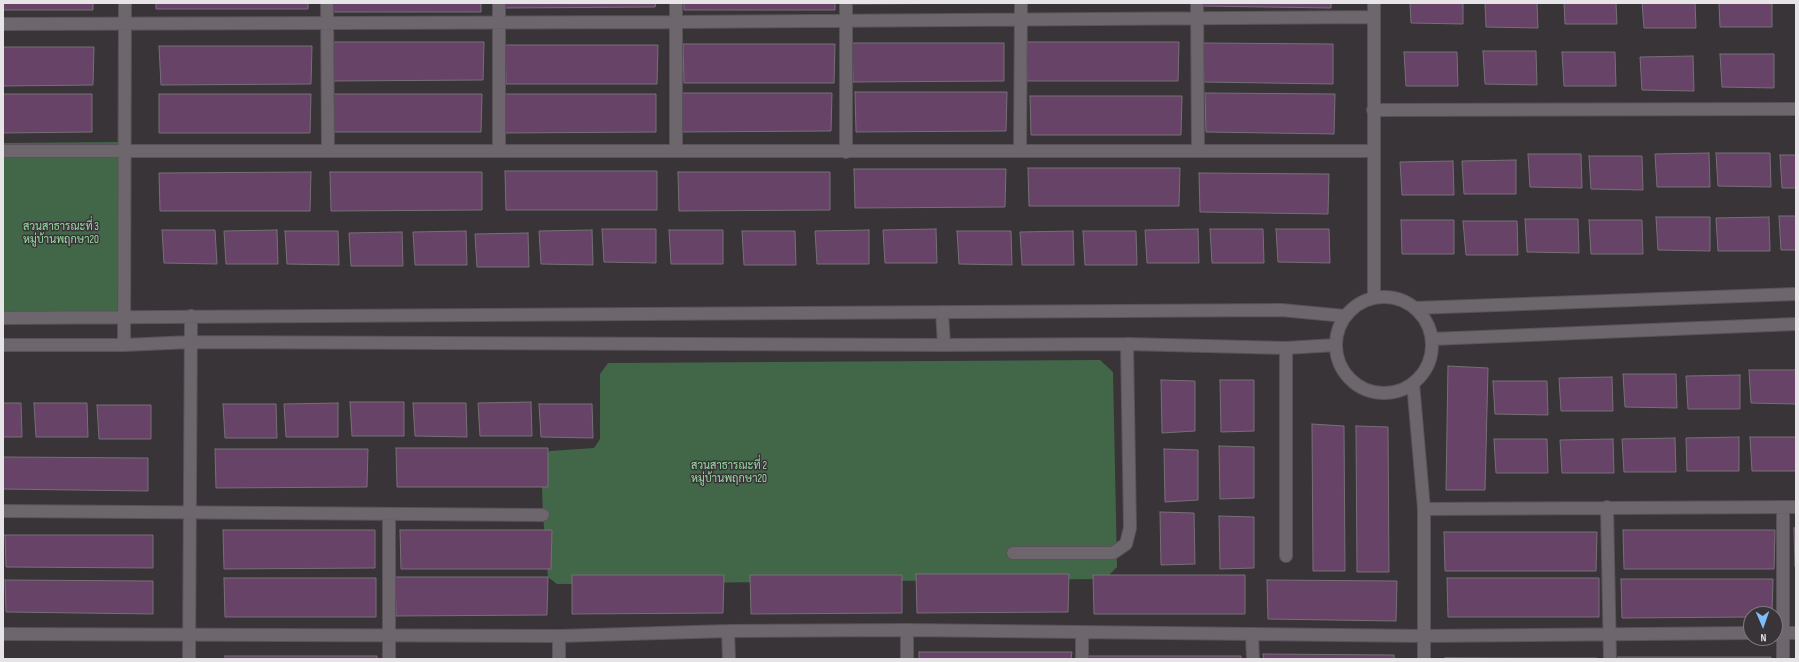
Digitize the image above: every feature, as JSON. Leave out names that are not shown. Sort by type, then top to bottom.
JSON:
[{"type":"street","points":[[124,345],[126,151],[125,3]]},
{"type":"street","points":[[327,3],[328,151]]},
{"type":"street","points":[[499,3],[499,151]]},
{"type":"street","points":[[676,3],[676,152]]},
{"type":"street","points":[[846,3],[846,152]]},
{"type":"street","points":[[1020,151],[1021,3]]},
{"type":"street","points":[[1197,3],[1198,150]]},
{"type":"street","points":[[1374,3],[1374,298]]},
{"type":"street","points":[[3,24],[327,24],[1374,17]]},
{"type":"street","points":[[1373,110],[1796,109]]},
{"type":"street","points":[[3,150],[676,152],[1198,150],[1374,151]]},
{"type":"street","points":[[1415,308],[1796,294]]},
{"type":"street","points":[[1388,297],[1403,300],[1415,308],[1426,322],[1432,339],[1428,363],[1413,383],[1400,390],[1385,392],[1370,391],[1356,384],[1345,373],[1338,360],[1335,345],[1338,329],[1345,316],[1358,304],[1374,298],[1388,297]]},
{"type":"street","points":[[3,318],[124,316],[1281,310],[1345,316]]},
{"type":"street","points":[[942,312],[944,345]]},
{"type":"street","points":[[189,659],[191,316]]},
{"type":"street","points":[[1432,339],[1796,324]]},
{"type":"street","points":[[3,345],[124,345],[191,342],[944,345],[1128,344],[1286,348],[1335,345]]},
{"type":"street","points":[[1013,553],[1113,553],[1126,544],[1130,528],[1128,344]]},
{"type":"street","points":[[1286,348],[1286,556]]},
{"type":"street","points":[[1413,383],[1424,509],[1424,659]]},
{"type":"street","points":[[1607,507],[1610,659]]},
{"type":"street","points":[[1780,606],[1783,507]]},
{"type":"street","points":[[1424,509],[1796,507]]},
{"type":"street","points":[[3,512],[543,515]]},
{"type":"street","points":[[389,514],[389,659]]},
{"type":"street","points":[[3,634],[559,636],[728,631],[906,630],[1424,636],[1609,633],[1743,633]]},
{"type":"street","points":[[906,630],[907,659]]},
{"type":"street","points":[[728,631],[729,659]]},
{"type":"street","points":[[1082,633],[1082,659]]},
{"type":"street","points":[[1783,633],[1796,633]]},
{"type":"street","points":[[1252,634],[1253,659]]},
{"type":"street","points":[[559,636],[559,659]]},
{"type":"street","points":[[1781,646],[1783,659]]},
{"type":"green space","name":"สวนสาธารณะที่ 3 หมู่บ้านพฤกษา20","points":[[120,142],[119,323],[3,324],[3,143]]},
{"type":"green space","name":"สวนสาธารณะที่ 2 หมู่บ้านพฤกษา20","points":[[1100,360],[1113,372],[1117,567],[1105,579],[557,584],[548,577],[543,515],[541,459],[550,451],[594,448],[600,439],[600,374],[608,363]]},
{"type":"building","points":[[3,3],[93,3],[93,10],[3,10]]},
{"type":"building","points":[[156,3],[308,3],[308,9],[156,9]]},
{"type":"building","points":[[330,3],[481,3],[481,12],[330,12]]},
{"type":"building","points":[[505,3],[656,3],[655,7],[505,8]]},
{"type":"building","points":[[684,3],[835,3],[835,10],[684,10]]},
{"type":"building","points":[[850,3],[1000,3],[850,4]]},
{"type":"building","points":[[1202,3],[1331,3],[1331,8],[1202,6]]},
{"type":"building","points":[[1410,3],[1463,3],[1463,24],[1411,23]]},
{"type":"building","points":[[1485,3],[1537,3],[1538,28],[1486,27]]},
{"type":"building","points":[[1564,3],[1616,3],[1617,24],[1565,24]]},
{"type":"building","points":[[1642,3],[1695,3],[1696,28],[1644,28]]},
{"type":"building","points":[[1719,3],[1772,3],[1772,27],[1720,27]]},
{"type":"building","points":[[332,42],[484,42],[483,80],[333,81]]},
{"type":"building","points":[[1026,42],[1179,42],[1178,81],[1027,81]]},
{"type":"building","points":[[852,43],[1004,43],[1004,81],[853,82]]},
{"type":"building","points":[[1203,43],[1333,44],[1333,84],[1204,82]]},
{"type":"building","points":[[683,44],[835,44],[834,83],[684,83]]},
{"type":"building","points":[[505,45],[658,45],[657,84],[506,84]]},
{"type":"building","points":[[159,46],[312,46],[311,84],[161,85]]},
{"type":"building","points":[[3,47],[94,47],[93,85],[3,86]]},
{"type":"building","points":[[1483,51],[1536,51],[1537,85],[1485,84]]},
{"type":"building","points":[[1404,52],[1457,52],[1458,86],[1406,86]]},
{"type":"building","points":[[1562,52],[1615,52],[1616,86],[1564,86]]},
{"type":"building","points":[[1720,54],[1774,54],[1774,88],[1722,87]]},
{"type":"building","points":[[1693,56],[1694,91],[1642,90],[1640,57]]},
{"type":"building","points":[[855,92],[1007,92],[1006,131],[856,132]]},
{"type":"building","points":[[679,93],[832,93],[831,131],[680,132]]},
{"type":"building","points":[[1205,93],[1335,94],[1334,134],[1206,132]]},
{"type":"building","points":[[3,94],[92,94],[92,132],[3,133]]},
{"type":"building","points":[[159,94],[311,94],[310,133],[159,133]]},
{"type":"building","points":[[330,94],[482,94],[481,132],[331,132]]},
{"type":"building","points":[[504,94],[656,94],[656,132],[505,133]]},
{"type":"building","points":[[1030,96],[1182,96],[1181,135],[1031,135]]},
{"type":"building","points":[[1709,153],[1710,187],[1657,187],[1655,154]]},
{"type":"building","points":[[1716,153],[1770,153],[1771,187],[1718,186]]},
{"type":"building","points":[[1528,154],[1581,154],[1582,188],[1530,187]]},
{"type":"building","points":[[1780,155],[1796,155],[1796,188],[1782,188]]},
{"type":"building","points":[[1589,156],[1642,156],[1643,190],[1591,189]]},
{"type":"building","points":[[1516,160],[1516,194],[1464,194],[1462,161]]},
{"type":"building","points":[[1453,161],[1454,195],[1402,195],[1400,162]]},
{"type":"building","points":[[1028,168],[1180,168],[1179,206],[1029,206]]},
{"type":"building","points":[[854,169],[1006,169],[1005,207],[855,208]]},
{"type":"building","points":[[505,171],[657,171],[657,210],[506,210]]},
{"type":"building","points":[[311,172],[310,211],[160,211],[159,173]]},
{"type":"building","points":[[330,172],[482,172],[482,210],[331,211]]},
{"type":"building","points":[[678,172],[830,172],[830,210],[679,211]]},
{"type":"building","points":[[1199,173],[1329,174],[1328,214],[1200,212]]},
{"type":"building","points":[[1779,216],[1796,216],[1796,250],[1781,250]]},
{"type":"building","points":[[1656,217],[1710,217],[1710,251],[1658,250]]},
{"type":"building","points":[[1769,217],[1770,251],[1718,251],[1716,218]]},
{"type":"building","points":[[1525,219],[1578,219],[1579,253],[1527,252]]},
{"type":"building","points":[[1401,220],[1454,220],[1454,254],[1402,254]]},
{"type":"building","points":[[1589,220],[1642,220],[1643,254],[1591,254]]},
{"type":"building","points":[[1463,221],[1517,221],[1518,255],[1466,255]]},
{"type":"building","points":[[602,229],[656,229],[656,263],[604,262]]},
{"type":"building","points":[[936,229],[937,263],[885,263],[883,230]]},
{"type":"building","points":[[1198,229],[1199,263],[1147,263],[1145,230]]},
{"type":"building","points":[[1210,229],[1263,229],[1264,263],[1212,263]]},
{"type":"building","points":[[1276,229],[1329,229],[1330,263],[1278,262]]},
{"type":"building","points":[[162,230],[215,230],[217,264],[164,263]]},
{"type":"building","points":[[277,230],[278,264],[226,264],[224,231]]},
{"type":"building","points":[[592,230],[593,265],[541,264],[539,231]]},
{"type":"building","points":[[669,230],[723,230],[723,264],[671,264]]},
{"type":"building","points":[[869,230],[869,264],[817,264],[815,231]]},
{"type":"building","points":[[285,231],[338,231],[339,265],[287,264]]},
{"type":"building","points":[[466,231],[467,265],[415,265],[413,232]]},
{"type":"building","points":[[742,231],[795,231],[796,265],[744,265]]},
{"type":"building","points":[[957,231],[1011,231],[1012,265],[959,264]]},
{"type":"building","points":[[1073,231],[1074,265],[1022,265],[1020,232]]},
{"type":"building","points":[[1083,231],[1136,231],[1137,265],[1085,265]]},
{"type":"building","points":[[402,232],[403,266],[351,266],[349,233]]},
{"type":"building","points":[[528,233],[529,267],[477,267],[475,234]]},
{"type":"building","points":[[1448,366],[1488,368],[1485,490],[1446,490]]},
{"type":"building","points":[[1749,370],[1796,370],[1796,404],[1751,403]]},
{"type":"building","points":[[1623,374],[1676,374],[1677,408],[1625,407]]},
{"type":"building","points":[[1740,375],[1740,409],[1688,409],[1686,376]]},
{"type":"building","points":[[1612,377],[1613,411],[1561,411],[1559,378]]},
{"type":"building","points":[[1161,380],[1195,381],[1195,431],[1162,433]]},
{"type":"building","points":[[1220,380],[1254,380],[1254,431],[1221,432]]},
{"type":"building","points":[[1493,381],[1547,381],[1548,415],[1495,414]]},
{"type":"building","points":[[350,402],[404,402],[404,436],[352,436]]},
{"type":"building","points":[[531,402],[532,436],[480,436],[478,403]]},
{"type":"building","points":[[3,403],[21,403],[22,437],[3,437]]},
{"type":"building","points":[[34,403],[87,403],[88,437],[36,437]]},
{"type":"building","points":[[338,403],[338,437],[286,437],[284,404]]},
{"type":"building","points":[[413,403],[466,403],[467,437],[415,436]]},
{"type":"building","points":[[223,404],[276,404],[277,438],[225,438]]},
{"type":"building","points":[[539,404],[592,404],[593,438],[541,437]]},
{"type":"building","points":[[97,405],[151,405],[151,439],[99,439]]},
{"type":"building","points":[[1312,424],[1344,426],[1345,571],[1313,571]]},
{"type":"building","points":[[1356,426],[1388,427],[1389,572],[1357,572]]},
{"type":"building","points":[[1739,437],[1739,471],[1687,471],[1686,438]]},
{"type":"building","points":[[1750,437],[1796,437],[1796,471],[1752,471]]},
{"type":"building","points":[[1675,438],[1676,472],[1624,472],[1622,439]]},
{"type":"building","points":[[1494,439],[1547,439],[1548,473],[1496,473]]},
{"type":"building","points":[[1613,439],[1614,473],[1562,473],[1560,440]]},
{"type":"building","points":[[1219,446],[1254,447],[1254,498],[1220,499]]},
{"type":"building","points":[[396,448],[548,448],[548,487],[397,487]]},
{"type":"building","points":[[215,449],[368,449],[367,487],[216,488]]},
{"type":"building","points":[[1164,449],[1198,450],[1198,500],[1165,502]]},
{"type":"building","points":[[3,457],[148,458],[148,491],[3,489]]},
{"type":"building","points":[[1160,512],[1194,513],[1195,564],[1161,565]]},
{"type":"building","points":[[1219,516],[1254,517],[1254,568],[1220,569]]},
{"type":"building","points":[[1794,528],[1796,528],[1796,567],[1795,567]]},
{"type":"building","points":[[223,530],[375,530],[375,568],[224,569]]},
{"type":"building","points":[[400,530],[552,530],[551,569],[401,569]]},
{"type":"building","points":[[1623,530],[1775,530],[1774,569],[1624,569]]},
{"type":"building","points":[[1444,532],[1597,532],[1596,571],[1445,571]]},
{"type":"building","points":[[5,535],[153,535],[153,568],[6,567]]},
{"type":"building","points":[[916,574],[1069,574],[1068,612],[917,613]]},
{"type":"building","points":[[572,575],[724,575],[723,613],[572,614]]},
{"type":"building","points":[[750,575],[902,575],[902,613],[751,614]]},
{"type":"building","points":[[1093,575],[1245,575],[1245,614],[1094,614]]},
{"type":"building","points":[[395,577],[548,577],[547,615],[396,616]]},
{"type":"building","points":[[224,578],[376,578],[376,617],[225,617]]},
{"type":"building","points":[[1447,578],[1599,578],[1599,617],[1448,617]]},
{"type":"building","points":[[1621,579],[1773,579],[1772,606],[1743,606],[1743,617],[1622,618]]},
{"type":"building","points":[[5,580],[153,581],[153,614],[6,612]]},
{"type":"building","points":[[1267,580],[1397,581],[1396,621],[1268,619]]},
{"type":"building","points":[[919,652],[1072,652],[1071,659],[919,659]]},
{"type":"building","points":[[1263,654],[1394,655],[1394,659],[1264,659]]},
{"type":"building","points":[[225,656],[377,656],[377,659],[225,659]]},
{"type":"building","points":[[1089,656],[1241,656],[1241,659],[1089,659]]},
{"type":"building","points":[[1618,657],[1771,657],[1771,659],[1618,659]]},
{"type":"building","points":[[1445,658],[1597,658],[1597,659]]}]
